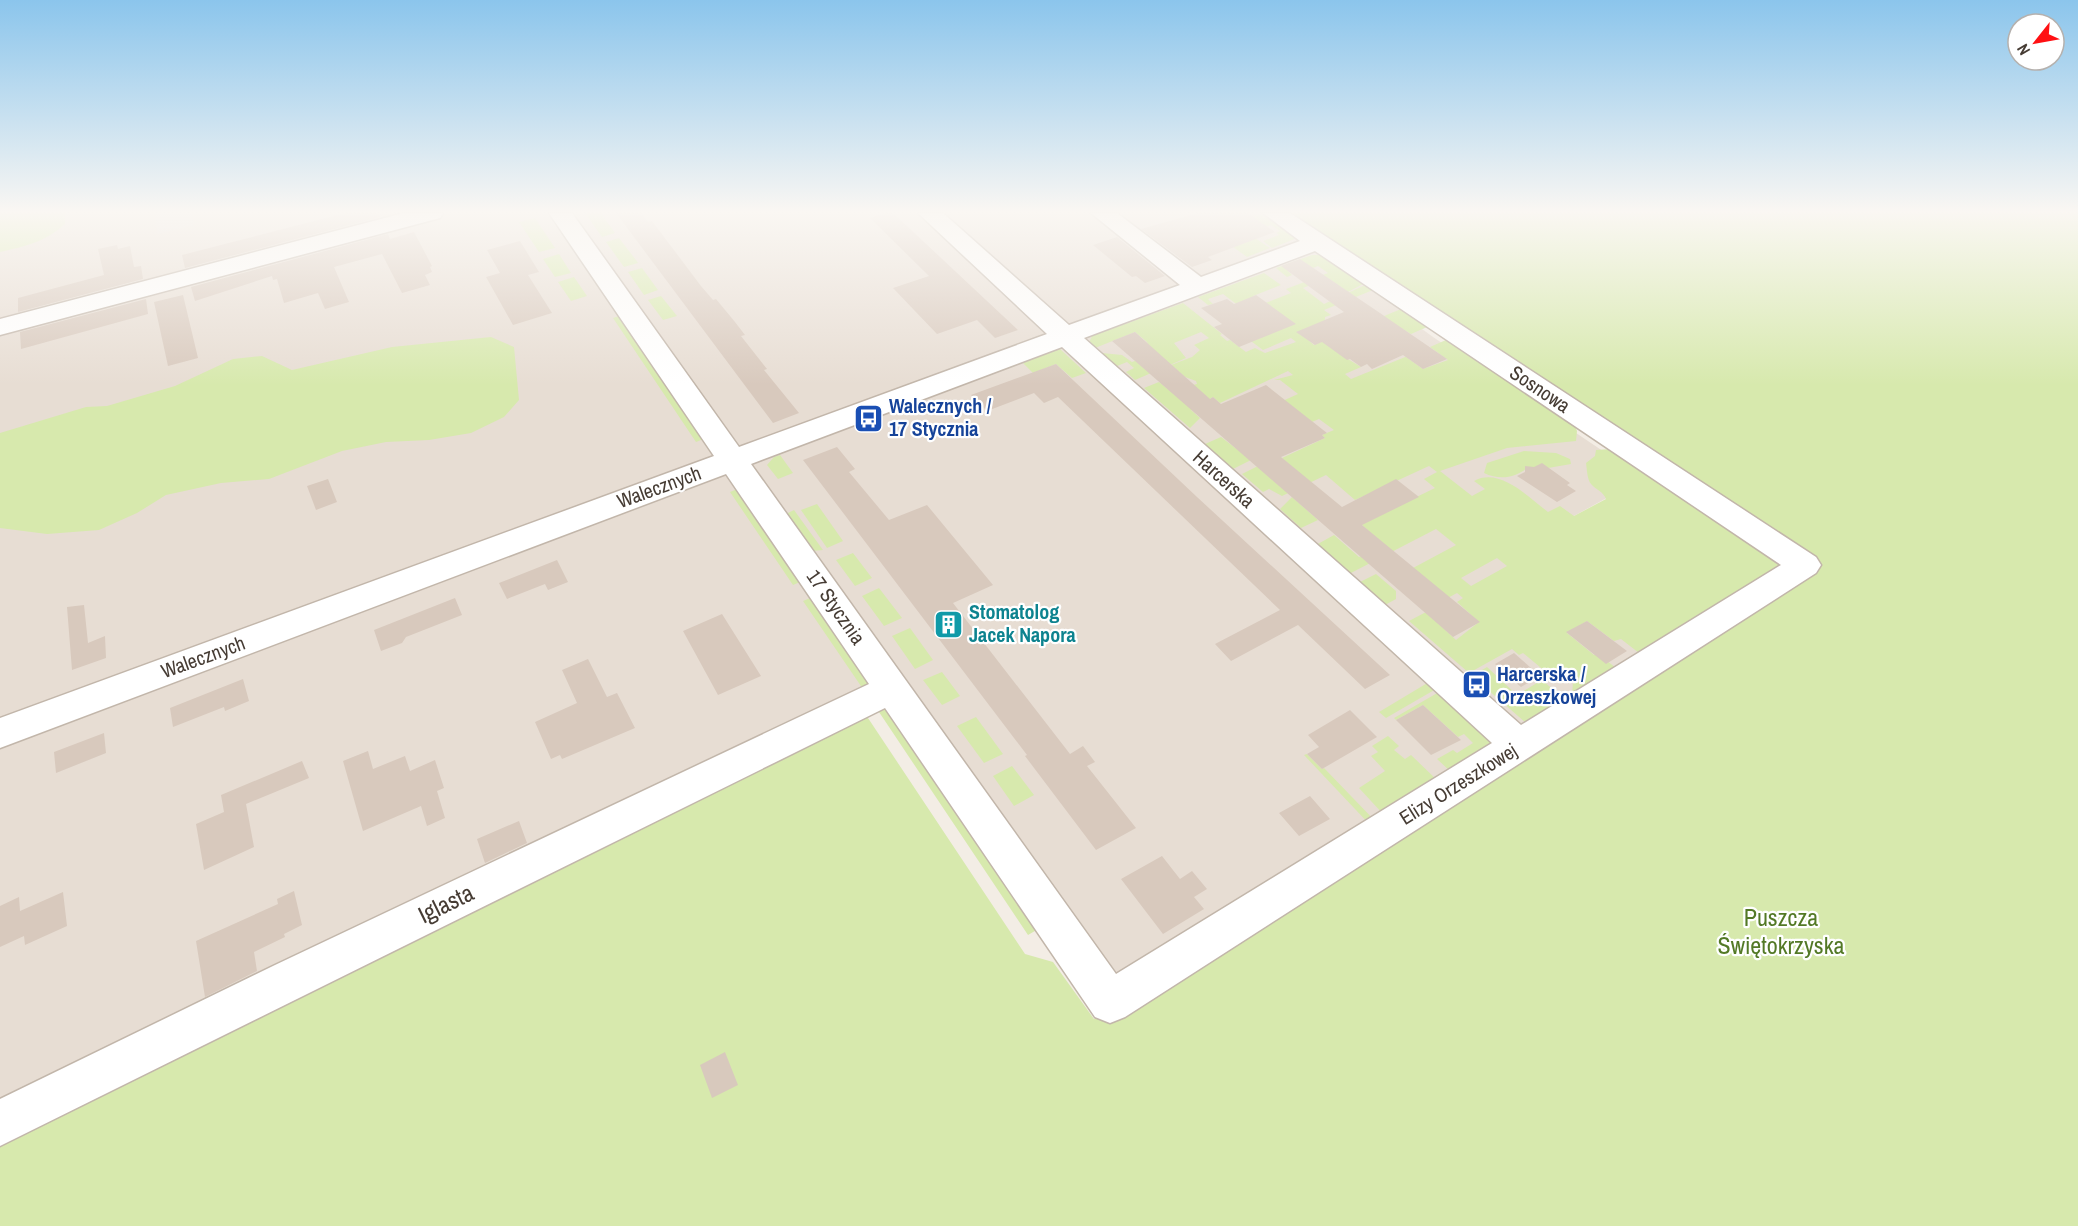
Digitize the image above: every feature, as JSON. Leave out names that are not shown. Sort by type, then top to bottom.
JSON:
[{"type":"street","points":[[0,327],[215,270]]},
{"type":"street","name":"17 Stycznia","points":[[600,270],[1110,1002]]},
{"type":"street","name":"Harcerska","points":[[992,270],[1519,745]]},
{"type":"street","points":[[1175,270],[1197,287]]},
{"type":"street","name":"Walecznych","points":[[0,733],[1242,270]]},
{"type":"street","name":"Sosnowa","points":[[1361,270],[1805,565]]},
{"type":"street","name":"Elizy Orzeszkowej","points":[[1110,1002],[1805,565]]},
{"type":"street","name":"Iglasta","points":[[0,1123],[290,979],[893,688]]},
{"type":"shaded area","points":[[0,270],[1343,270],[1427,327],[1422,329],[1433,337],[1643,478],[1552,528],[1683,626],[1111,1001],[893,687],[0,1120]]},
{"type":"green space","points":[[550,270],[569,270],[571,273],[555,277]]},
{"type":"green space","points":[[644,270],[658,290],[644,295],[628,272]]},
{"type":"green space","name":"Puszcza Świętokrzyska","points":[[1279,270],[1290,270],[1288,271],[1292,275],[1287,277]]},
{"type":"green space","name":"Puszcza Świętokrzyska","points":[[1324,270],[1343,270],[1363,284],[1348,292],[1328,278],[1303,288],[1324,304],[1365,285],[1373,290],[1324,310],[1331,315],[1325,317],[1325,320],[1330,319],[1307,339],[1314,345],[1401,309],[1427,327],[1411,334],[1401,328],[1338,353],[1361,367],[1345,374],[1351,379],[1415,353],[1406,357],[1423,369],[1448,360],[1430,347],[1446,340],[1574,424],[1577,431],[1576,441],[1507,448],[1440,471],[1472,496],[1485,489],[1474,481],[1494,478],[1523,492],[1548,512],[1560,506],[1574,516],[1606,499],[1591,484],[1586,463],[1595,456],[1596,450],[1612,449],[1672,463],[1376,270],[2078,270],[2078,1226],[0,1226],[0,1125],[864,712],[1025,954],[1053,962],[1094,1019],[1697,636],[1639,653],[1621,639],[1614,641],[1587,621],[1567,633],[1594,655],[1597,653],[1616,668],[1572,695],[1573,682],[1579,678],[1570,670],[1562,675],[1558,682],[1523,653],[1519,655],[1512,649],[1469,673],[1409,621],[1426,612],[1456,640],[1479,622],[1457,602],[1463,598],[1457,593],[1444,600],[1413,568],[1456,545],[1436,529],[1349,574],[1316,545],[1334,535],[1359,557],[1384,545],[1361,524],[1435,488],[1424,479],[1437,472],[1429,466],[1355,500],[1326,475],[1282,496],[1269,489],[1263,492],[1242,474],[1258,466],[1277,484],[1299,473],[1282,458],[1325,438],[1322,435],[1334,430],[1319,419],[1295,429],[1278,403],[1298,394],[1280,380],[1274,380],[1293,375],[1288,371],[1220,403],[1213,397],[1191,410],[1200,418],[1190,428],[1144,388],[1159,382],[1170,391],[1197,384],[1196,381],[1185,377],[1171,365],[1192,357],[1200,350],[1194,345],[1209,338],[1201,332],[1174,343],[1186,358],[1135,380],[1126,372],[1134,368],[1127,362],[1117,366],[1102,353],[1122,355],[1132,362],[1151,355],[1147,342],[1135,332],[1095,348],[1089,343],[1092,336],[1183,303],[1222,334],[1220,335],[1227,341],[1230,340],[1246,352],[1255,348],[1265,353],[1296,342],[1291,338],[1263,350],[1232,327],[1239,306],[1223,294],[1208,299],[1213,304],[1208,305],[1198,297],[1264,273],[1281,285],[1253,296],[1263,304],[1291,293],[1286,289],[1328,273]],"holes":[[[1497,558],[1507,566],[1471,586],[1461,578]]]},
{"type":"green space","points":[[574,277],[587,296],[571,301],[558,282]]},
{"type":"green space","points":[[661,296],[677,316],[663,320],[648,300]]},
{"type":"green space","points":[[622,317],[706,438],[696,442],[613,318]]},
{"type":"green space","points":[[491,337],[514,347],[519,400],[504,417],[471,433],[429,440],[386,442],[342,451],[269,479],[221,483],[166,495],[137,513],[99,530],[47,534],[0,528],[0,433],[86,407],[107,406],[175,386],[233,359],[262,356],[292,370],[392,347]]},
{"type":"green space","points":[[1060,349],[1086,373],[1072,378],[1056,364],[1033,373],[1023,363]]},
{"type":"green space","points":[[1221,437],[1251,460],[1233,469],[1205,444]]},
{"type":"green space","points":[[1524,451],[1556,453],[1570,459],[1571,464],[1548,468],[1528,467],[1508,477],[1496,477],[1484,473],[1487,463]]},
{"type":"green space","points":[[780,455],[793,473],[778,479],[767,465],[774,457]]},
{"type":"green space","points":[[740,488],[800,582],[793,585],[730,492]]},
{"type":"green space","points":[[1292,497],[1318,520],[1301,528],[1280,509]]},
{"type":"green space","points":[[817,504],[843,541],[827,548],[801,510]]},
{"type":"green space","points":[[794,510],[823,550],[812,551],[787,517],[788,513]]},
{"type":"green space","points":[[853,553],[872,578],[855,586],[836,560]]},
{"type":"green space","points":[[1376,574],[1396,591],[1396,599],[1385,605],[1360,582]]},
{"type":"green space","points":[[879,588],[902,618],[884,626],[862,596]]},
{"type":"green space","points":[[810,598],[870,684],[865,692],[803,601]]},
{"type":"green space","points":[[910,628],[933,660],[915,669],[892,636]]},
{"type":"green space","points":[[1487,667],[1517,695],[1542,680],[1564,699],[1526,723],[1472,676]]},
{"type":"green space","points":[[942,672],[960,696],[942,705],[923,680]]},
{"type":"green space","points":[[1429,682],[1436,689],[1386,718],[1379,712]]},
{"type":"green space","points":[[1439,692],[1492,740],[1493,744],[1451,772],[1437,759],[1453,750],[1457,753],[1473,743],[1464,734],[1458,737],[1423,705],[1396,720],[1394,718]]},
{"type":"green space","points":[[877,709],[890,710],[1040,928],[1028,935]]},
{"type":"green space","points":[[976,717],[1003,754],[984,763],[957,726]]},
{"type":"green space","points":[[1388,736],[1399,746],[1394,750],[1405,759],[1411,755],[1438,781],[1383,814],[1359,788],[1385,771],[1371,756],[1378,752],[1372,746]]},
{"type":"green space","points":[[1307,754],[1322,769],[1324,768],[1378,824],[1372,827],[1304,755]]},
{"type":"green space","points":[[1012,766],[1034,795],[1014,806],[993,776]]},
{"type":"building","points":[[103,270],[142,270],[143,279],[18,312],[18,298],[104,275]]},
{"type":"building","points":[[253,270],[335,270],[349,302],[325,309],[318,293],[284,303],[277,279],[273,280],[272,276],[195,301],[191,287]]},
{"type":"building","points":[[390,270],[431,270],[432,272],[425,275],[430,285],[402,293]]},
{"type":"building","points":[[498,270],[538,270],[539,272],[528,275],[552,313],[513,325],[486,277],[500,273]]},
{"type":"building","points":[[659,270],[689,270],[745,335],[741,336],[767,369],[764,370],[799,413],[773,423]]},
{"type":"building","points":[[923,270],[954,270],[1018,330],[995,338],[977,320],[937,334],[893,288],[929,276]]},
{"type":"building","points":[[1124,270],[1158,270],[1165,276],[1145,283],[1136,276],[1132,277]]},
{"type":"building","points":[[1287,270],[1316,270],[1447,359],[1423,369],[1403,355],[1372,369],[1367,364],[1361,367],[1350,359],[1347,360],[1322,342],[1315,345],[1296,332],[1344,312]]},
{"type":"building","points":[[183,295],[198,358],[168,366],[154,302]]},
{"type":"building","points":[[1256,295],[1296,324],[1239,347],[1214,327],[1222,324],[1201,308],[1227,299],[1234,304]]},
{"type":"building","points":[[146,299],[148,314],[21,349],[20,332]]},
{"type":"building","points":[[1135,332],[1210,399],[1213,397],[1221,404],[1266,385],[1327,433],[1322,435],[1325,438],[1281,457],[1342,507],[1396,479],[1419,497],[1362,525],[1480,622],[1453,637],[1112,341]]},
{"type":"building","points":[[1056,364],[1390,675],[1365,689],[1298,625],[1231,661],[1215,644],[1280,610],[1058,397],[1044,403],[1034,393],[987,411],[971,395]]},
{"type":"building","points":[[837,447],[855,469],[849,472],[889,520],[927,505],[993,585],[953,603],[1070,754],[1083,746],[1095,762],[1087,766],[1136,828],[1096,850],[1025,756],[1027,755],[803,460]]},
{"type":"building","points":[[1542,463],[1570,483],[1567,485],[1576,491],[1557,502],[1517,476],[1525,472],[1525,466],[1534,467]]},
{"type":"building","points":[[328,479],[337,502],[316,510],[307,486]]},
{"type":"building","points":[[557,560],[568,582],[548,590],[545,584],[507,599],[499,583]]},
{"type":"building","points":[[455,598],[462,615],[406,637],[402,643],[381,651],[374,630]]},
{"type":"building","points":[[84,605],[88,643],[105,636],[106,658],[72,670],[67,607]]},
{"type":"building","points":[[722,614],[761,676],[718,695],[683,631]]},
{"type":"building","points":[[1587,621],[1627,651],[1606,664],[1566,632]]},
{"type":"building","points":[[1514,653],[1540,676],[1521,687],[1495,664]]},
{"type":"building","points":[[588,659],[607,697],[617,693],[635,728],[562,759],[560,755],[551,759],[535,722],[577,703],[562,670]]},
{"type":"building","points":[[243,679],[249,701],[225,711],[224,707],[173,727],[170,708]]},
{"type":"building","points":[[1423,705],[1461,740],[1431,755],[1396,720]]},
{"type":"building","points":[[1350,710],[1377,737],[1322,769],[1307,754],[1319,747],[1308,735]]},
{"type":"building","points":[[104,733],[106,753],[56,773],[54,752]]},
{"type":"building","points":[[368,751],[373,769],[405,756],[410,771],[435,760],[444,788],[437,791],[445,818],[427,826],[421,806],[363,831],[343,761]]},
{"type":"building","points":[[302,761],[309,778],[246,804],[254,847],[204,870],[196,824],[224,812],[221,795]]},
{"type":"building","points":[[1310,796],[1330,819],[1299,836],[1279,813]]},
{"type":"building","points":[[519,821],[527,843],[485,863],[477,839]]},
{"type":"building","points":[[1162,856],[1180,879],[1192,871],[1207,889],[1194,897],[1204,909],[1163,934],[1121,879]]},
{"type":"building","points":[[294,891],[302,925],[284,934],[285,937],[254,952],[257,971],[205,997],[196,941],[278,904],[277,899]]},
{"type":"building","points":[[63,892],[67,926],[25,945],[24,936],[0,947],[0,906],[19,897],[20,911]]},
{"type":"building","points":[[725,1052],[738,1085],[712,1098],[700,1065]]},
{"type":"place","name":"Walecznych / 17 Stycznia","points":[[868,418]]},
{"type":"place","name":"Stomatolog Jacek Napora","points":[[948,624]]},
{"type":"place","name":"Harcerska / Orzeszkowej","points":[[1476,685]]}]
